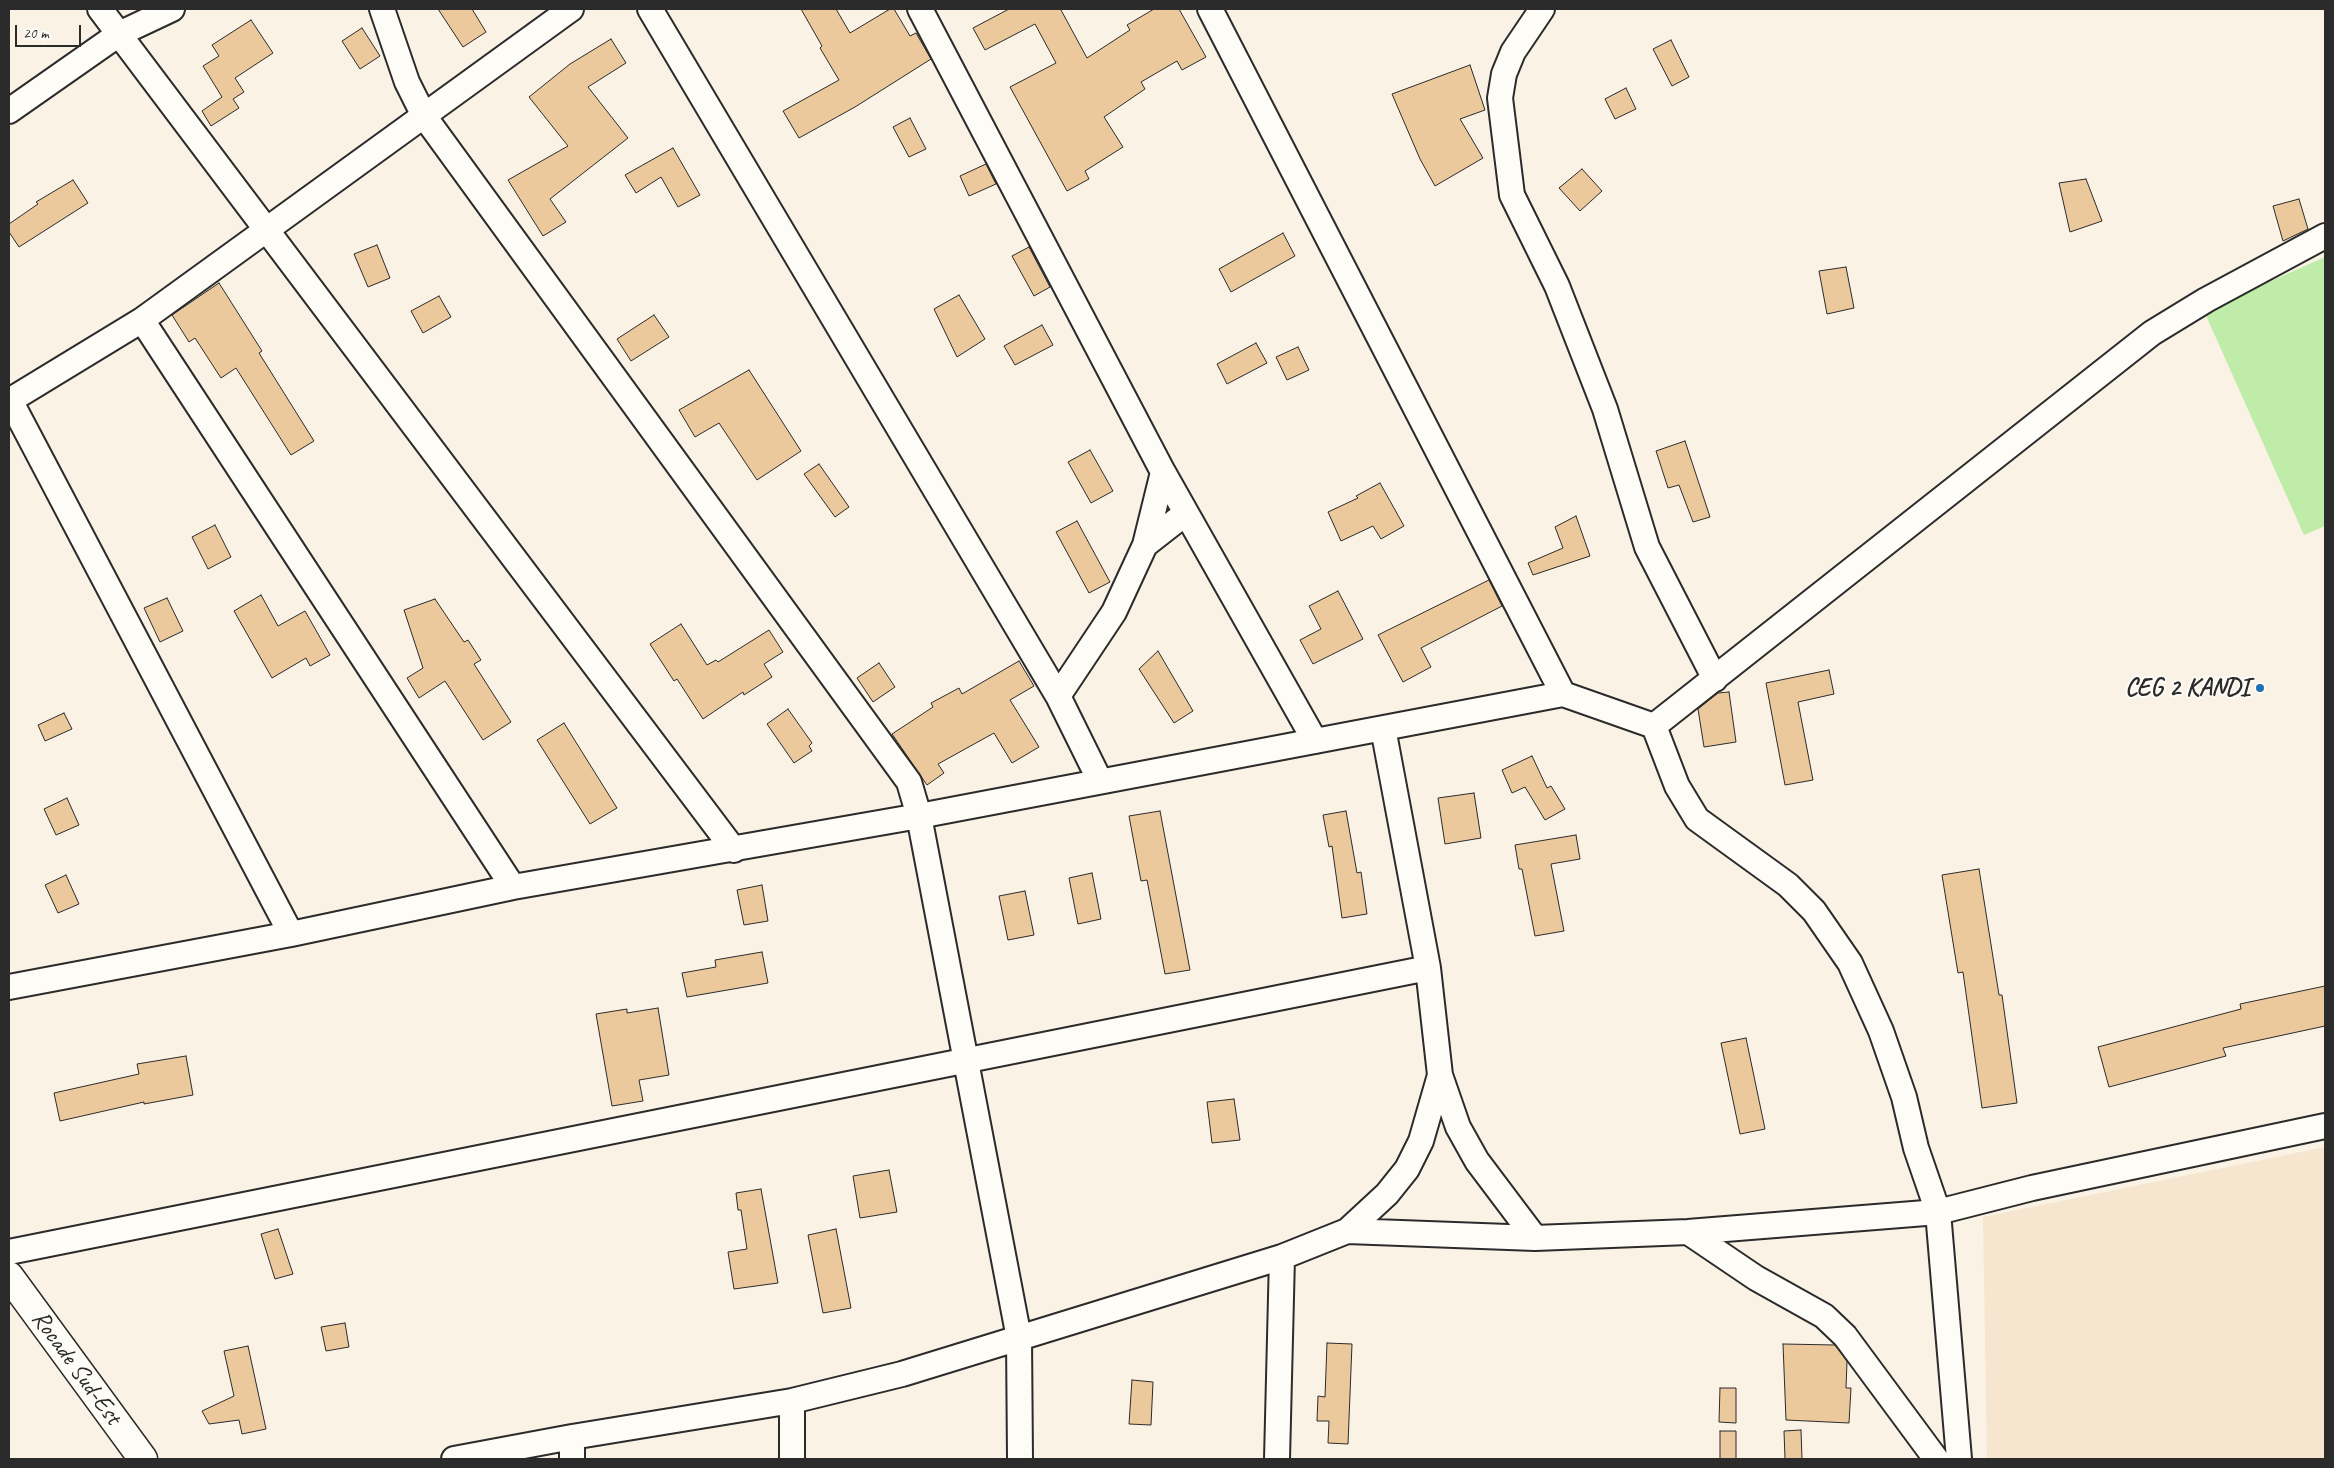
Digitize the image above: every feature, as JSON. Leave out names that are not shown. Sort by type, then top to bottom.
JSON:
[{"type":"street","points":[[100,9],[734,850]]},
{"type":"street","points":[[9,111],[119,34],[172,9]]},
{"type":"street","points":[[382,9],[407,82],[424,116],[909,782],[919,816],[1019,1338],[1020,1459]]},
{"type":"street","points":[[291,934],[10,401],[142,320],[571,9]]},
{"type":"street","points":[[650,9],[1058,696],[1100,781]]},
{"type":"street","points":[[920,9],[1163,472],[1315,741]]},
{"type":"street","points":[[1210,9],[1564,694]]},
{"type":"street","points":[[1542,9],[1513,52],[1504,74],[1500,98],[1512,195],[1557,286],[1605,409],[1647,547],[1716,680]]},
{"type":"street","points":[[1654,726],[1716,680],[2152,333],[2206,300],[2325,236]]},
{"type":"street","points":[[142,320],[513,888]]},
{"type":"street","points":[[1058,696],[1114,612],[1145,545],[1163,472]]},
{"type":"street","points":[[1145,545],[1186,513]]},
{"type":"street","points":[[11,981],[291,934],[513,888],[919,816],[1564,694],[1654,726],[1677,786],[1696,819],[1788,885],[1814,911],[1850,963],[1881,1031],[1904,1097],[1916,1148],[1938,1212],[1959,1459]]},
{"type":"street","points":[[1384,728],[1428,968],[1440,1075],[1458,1127],[1477,1162],[1535,1238]]},
{"type":"street","points":[[9,1252],[1428,968]]},
{"type":"street","points":[[454,1459],[572,1448],[792,1401],[902,1374],[1282,1256],[1347,1231],[1387,1194],[1408,1169],[1421,1141],[1440,1075]]},
{"type":"street","points":[[1347,1231],[1535,1238],[1688,1232],[1938,1212],[2032,1188],[2325,1126]]},
{"type":"street","points":[[1688,1232],[1756,1278],[1824,1316],[1845,1336],[1936,1459]]},
{"type":"street","points":[[1277,1459],[1282,1256]]},
{"type":"street","name":"Rocade Sud-Est","points":[[9,1276],[143,1459]]},
{"type":"street","points":[[792,1401],[792,1459]]},
{"type":"shaded area","points":[[2325,1147],[2325,1459],[1987,1459],[1983,1217]]},
{"type":"green space","points":[[2325,257],[2325,526],[2304,535],[2204,311]]},
{"type":"building","points":[[438,9],[472,9],[486,32],[463,47]]},
{"type":"building","points":[[801,9],[836,9],[850,33],[890,9],[894,9],[910,36],[916,33],[931,59],[855,107],[799,138],[783,111],[839,80],[820,48],[822,46]]},
{"type":"building","points":[[1009,9],[1062,9],[1087,58],[1130,30],[1127,25],[1154,9],[1179,9],[1206,57],[1182,70],[1177,61],[1141,82],[1145,89],[1104,117],[1123,147],[1085,171],[1089,179],[1067,191],[1010,87],[1056,63],[1035,24],[985,50],[973,28]]},
{"type":"building","points":[[251,20],[273,53],[235,78],[244,92],[233,99],[239,108],[211,126],[202,111],[222,97],[203,66],[219,56],[212,45]]},
{"type":"building","points":[[362,28],[380,56],[360,69],[342,41]]},
{"type":"building","points":[[611,39],[626,63],[588,87],[628,138],[550,199],[566,222],[543,236],[508,180],[568,146],[529,97],[570,64]]},
{"type":"building","points":[[1671,40],[1689,77],[1672,86],[1653,49]]},
{"type":"building","points":[[1470,65],[1485,110],[1460,119],[1483,158],[1435,186],[1420,159],[1392,94]]},
{"type":"building","points":[[1626,88],[1636,109],[1615,119],[1605,99]]},
{"type":"building","points":[[910,118],[926,149],[909,157],[893,127]]},
{"type":"building","points":[[673,148],[700,195],[678,207],[661,177],[636,193],[625,175]]},
{"type":"building","points":[[986,164],[996,184],[969,196],[960,176]]},
{"type":"building","points":[[1582,169],[1602,191],[1580,211],[1559,188]]},
{"type":"building","points":[[2086,179],[2102,221],[2070,232],[2059,183]]},
{"type":"building","points":[[73,180],[88,203],[19,247],[9,232],[9,224],[38,204],[36,202]]},
{"type":"building","points":[[2299,199],[2308,229],[2283,241],[2273,206]]},
{"type":"building","points":[[1283,233],[1295,256],[1231,292],[1219,269]]},
{"type":"building","points":[[377,245],[390,278],[368,287],[354,254]]},
{"type":"building","points":[[1029,247],[1050,287],[1034,296],[1012,256]]},
{"type":"building","points":[[1846,267],[1854,308],[1827,314],[1819,271]]},
{"type":"building","points":[[219,283],[262,351],[259,353],[314,441],[291,455],[236,368],[221,378],[195,338],[189,342],[172,315]]},
{"type":"building","points":[[959,295],[985,339],[957,357],[934,309]]},
{"type":"building","points":[[439,296],[451,317],[423,333],[411,311]]},
{"type":"building","points":[[654,315],[669,337],[631,361],[617,339]]},
{"type":"building","points":[[1042,325],[1053,345],[1015,365],[1004,346]]},
{"type":"building","points":[[1256,343],[1267,363],[1227,384],[1217,364]]},
{"type":"building","points":[[1298,347],[1309,370],[1287,380],[1276,357]]},
{"type":"building","points":[[749,370],[801,451],[757,480],[719,423],[695,437],[679,410]]},
{"type":"building","points":[[1685,441],[1710,517],[1693,522],[1679,485],[1668,488],[1656,451]]},
{"type":"building","points":[[1090,450],[1113,491],[1091,503],[1068,462]]},
{"type":"building","points":[[819,464],[849,507],[835,517],[804,474]]},
{"type":"building","points":[[1380,483],[1404,526],[1381,539],[1373,526],[1341,541],[1328,512],[1358,498],[1356,496]]},
{"type":"building","points":[[1576,516],[1590,556],[1533,575],[1528,563],[1563,548],[1555,527]]},
{"type":"building","points":[[1077,521],[1110,582],[1089,593],[1056,532]]},
{"type":"building","points":[[215,525],[231,557],[208,569],[192,537]]},
{"type":"building","points":[[1489,580],[1502,606],[1421,648],[1431,667],[1403,682],[1378,635]]},
{"type":"building","points":[[1338,591],[1363,639],[1313,664],[1300,640],[1321,629],[1309,606]]},
{"type":"building","points":[[261,595],[278,626],[305,611],[330,655],[310,666],[306,658],[272,678],[234,611]]},
{"type":"building","points":[[167,598],[183,631],[160,642],[144,608]]},
{"type":"building","points":[[435,599],[464,642],[468,640],[481,660],[474,664],[511,722],[483,740],[445,681],[419,698],[407,678],[423,668],[404,610]]},
{"type":"building","points":[[681,624],[707,665],[716,660],[718,662],[769,630],[783,652],[764,664],[772,677],[744,695],[743,692],[703,719],[677,679],[674,681],[650,644]]},
{"type":"building","points":[[1158,651],[1193,711],[1174,723],[1139,669]]},
{"type":"building","points":[[1019,661],[1034,686],[1010,700],[1039,747],[1012,763],[994,733],[938,764],[944,773],[927,785],[892,734],[933,707],[931,703],[959,688],[962,694]]},
{"type":"building","points":[[879,663],[895,687],[873,702],[857,678]]},
{"type":"building","points":[[1829,670],[1834,694],[1798,702],[1813,780],[1785,785],[1766,683]]},
{"type":"building","points":[[1729,692],[1736,742],[1704,747],[1698,709],[1718,693]]},
{"type":"building","points":[[788,709],[812,743],[809,746],[812,751],[794,763],[767,724]]},
{"type":"building","points":[[64,713],[72,729],[45,741],[38,725]]},
{"type":"building","points":[[564,723],[617,808],[590,824],[537,740]]},
{"type":"building","points":[[1532,756],[1547,788],[1551,786],[1565,809],[1545,820],[1525,787],[1512,793],[1502,770]]},
{"type":"building","points":[[1474,793],[1481,838],[1445,844],[1438,798]]},
{"type":"building","points":[[67,798],[79,825],[56,835],[44,809]]},
{"type":"building","points":[[1160,811],[1190,970],[1165,974],[1147,880],[1141,881],[1129,816]]},
{"type":"building","points":[[1346,811],[1357,873],[1361,872],[1367,914],[1342,918],[1332,846],[1329,847],[1323,815]]},
{"type":"building","points":[[1576,835],[1580,859],[1551,864],[1564,931],[1535,936],[1522,869],[1519,869],[1515,845]]},
{"type":"building","points":[[1979,869],[1999,995],[2002,995],[2017,1103],[1982,1108],[1963,972],[1958,973],[1942,875]]},
{"type":"building","points":[[1092,873],[1101,919],[1078,924],[1069,878]]},
{"type":"building","points":[[66,875],[79,904],[58,913],[45,885]]},
{"type":"building","points":[[762,885],[768,921],[744,925],[737,890]]},
{"type":"building","points":[[1025,891],[1034,935],[1008,940],[999,896]]},
{"type":"building","points":[[762,952],[768,983],[687,997],[682,973],[716,967],[715,960]]},
{"type":"building","points":[[2325,986],[2325,1026],[2223,1048],[2226,1056],[2109,1087],[2098,1047],[2241,1009],[2240,1004]]},
{"type":"building","points":[[658,1008],[669,1075],[639,1080],[643,1101],[612,1106],[596,1014],[627,1009],[627,1013]]},
{"type":"building","points":[[1746,1038],[1765,1129],[1740,1134],[1721,1043]]},
{"type":"building","points":[[186,1056],[193,1095],[144,1104],[144,1102],[60,1121],[54,1093],[139,1074],[137,1064]]},
{"type":"building","points":[[1234,1099],[1240,1140],[1212,1143],[1207,1102]]},
{"type":"building","points":[[889,1170],[897,1212],[860,1218],[853,1176]]},
{"type":"building","points":[[761,1189],[778,1283],[734,1289],[728,1252],[747,1249],[741,1210],[738,1210],[736,1193]]},
{"type":"building","points":[[278,1229],[293,1274],[275,1279],[261,1234]]},
{"type":"building","points":[[836,1229],[851,1308],[823,1313],[808,1235]]},
{"type":"building","points":[[345,1323],[349,1347],[326,1351],[321,1327]]},
{"type":"building","points":[[1327,1343],[1352,1344],[1348,1444],[1328,1443],[1329,1421],[1317,1421],[1318,1396],[1325,1397]]},
{"type":"building","points":[[1783,1344],[1835,1345],[1847,1361],[1846,1388],[1851,1388],[1849,1423],[1786,1420]]},
{"type":"building","points":[[248,1346],[266,1429],[242,1434],[239,1420],[209,1424],[202,1411],[234,1396],[224,1351]]},
{"type":"building","points":[[1132,1380],[1153,1382],[1151,1425],[1129,1424]]},
{"type":"building","points":[[1720,1388],[1736,1388],[1736,1423],[1719,1422]]},
{"type":"building","points":[[1801,1430],[1802,1459],[1785,1459],[1784,1431]]},
{"type":"building","points":[[1720,1431],[1736,1431],[1736,1459],[1720,1459]]},
{"type":"place","name":"CEG 2 KANDI","points":[[2260,688]]}]
